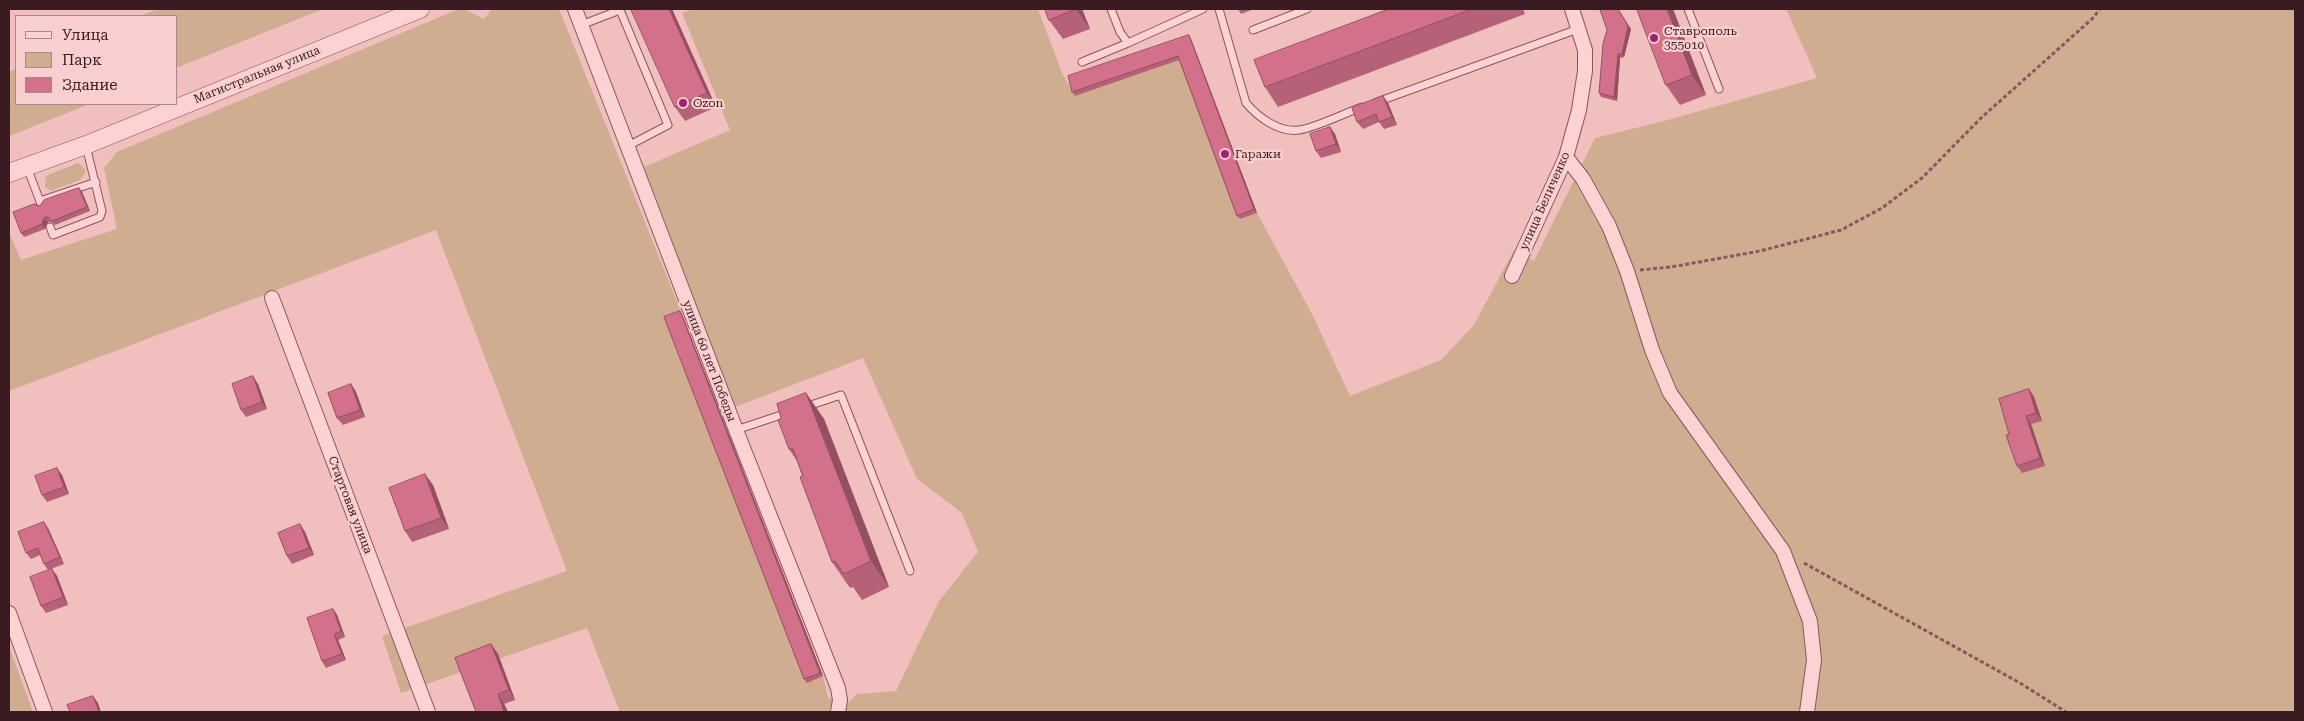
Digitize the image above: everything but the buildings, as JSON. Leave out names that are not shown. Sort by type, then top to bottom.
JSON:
[{"type":"street","name":"Магистральная улица","points":[[9,173],[86,145],[420,9]]},
{"type":"street","name":"улица 60 лет Победы","points":[[575,9],[736,430],[838,688],[840,700],[838,712]]},
{"type":"street","name":"улица Беличенко","points":[[1512,276],[1566,157],[1579,110],[1585,72],[1585,50],[1572,9]]},
{"type":"street","points":[[1566,157],[1583,179],[1609,226],[1627,271],[1652,350],[1670,393],[1783,551],[1810,621],[1814,660],[1807,712]]},
{"type":"street","name":"Стартовая улица","points":[[272,298],[428,712]]},
{"type":"street","points":[[9,614],[45,712]]},
{"type":"lane","points":[[1111,9],[1120,32],[1128,42]]},
{"type":"lane","points":[[1082,62],[1203,9]]},
{"type":"lane","points":[[1219,9],[1246,103],[1253,112],[1274,126],[1298,130],[1578,29]]},
{"type":"lane","points":[[1253,30],[1307,9]]},
{"type":"lane","points":[[1688,9],[1719,89]]},
{"type":"lane","points":[[581,25],[620,10],[668,125],[628,146]]},
{"type":"lane","points":[[50,227],[53,235],[100,217],[102,211],[86,145]]},
{"type":"lane","points":[[27,167],[41,204],[96,182]]},
{"type":"lane","points":[[736,430],[841,395],[910,571]]},
{"type":"path","points":[[1627,271],[1671,267],[1760,251],[1841,230],[1882,208],[1922,178],[1981,118],[2093,18],[2100,9]]},
{"type":"path","points":[[1783,551],[1863,598],[2020,683],[2066,712]]},
{"type":"green space","points":[[158,9],[323,9],[178,67],[178,15],[143,15]]},
{"type":"green space","points":[[459,9],[464,9],[484,19],[492,9],[559,9],[682,314],[667,320],[807,682],[823,676],[828,698],[849,702],[857,694],[896,691],[939,601],[978,552],[962,513],[917,479],[863,358],[735,407],[644,167],[730,130],[682,13],[693,9],[1038,9],[1062,73],[1075,96],[1180,59],[1239,219],[1257,213],[1313,316],[1350,396],[1441,360],[1474,325],[1514,250],[1534,261],[1595,138],[1664,121],[1817,78],[1786,9],[2295,9],[2295,712],[620,712],[587,628],[401,693],[382,636],[567,571],[436,230],[9,391],[9,233],[21,260],[117,229],[104,168],[117,152]]},
{"type":"green space","points":[[15,69],[15,105],[86,105],[9,136],[9,72]]},
{"type":"green space","points":[[78,163],[85,169],[85,173],[80,180],[51,191],[45,187],[46,176]]},
{"type":"green space","points":[[9,647],[33,712],[9,712]]},
{"type":"place","name":"Ставрополь 355010","points":[[1654,38]]},
{"type":"place","name":"Ozon","points":[[683,103]]},
{"type":"place","name":"Гаражи","points":[[1225,154]]}]
